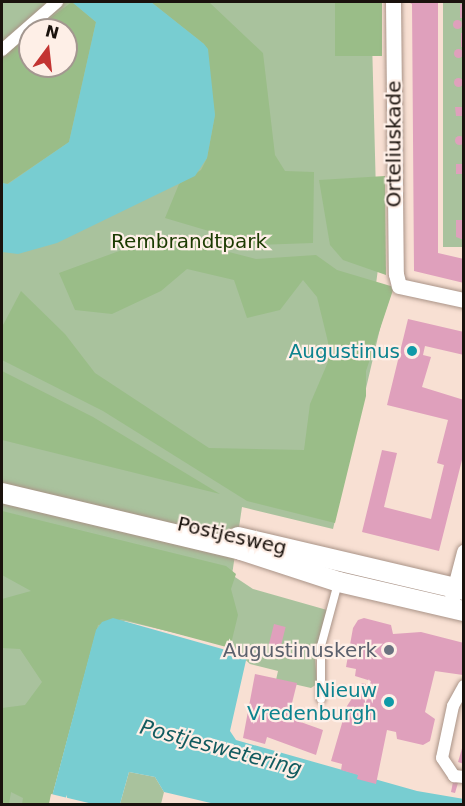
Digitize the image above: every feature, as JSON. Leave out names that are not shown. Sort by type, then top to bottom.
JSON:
[{"type":"street","points":[[2,50],[57,2]]},
{"type":"street","name":"Orteliuskade","points":[[393,2],[395,242],[399,286],[464,300]]},
{"type":"street","name":"Postjesweg","points":[[2,480],[112,510],[459,589]]},
{"type":"street","name":"Postjesweg","points":[[2,493],[241,550],[339,582],[457,609]]},
{"type":"street","points":[[457,609],[464,552]]},
{"type":"street","points":[[464,686],[453,706],[442,758],[454,776],[464,777]]},
{"type":"lane","points":[[321,699],[321,646],[339,582]]},
{"type":"green space","name":"Rembrandtpark","points":[[2,2],[371,2],[378,269],[374,299],[386,303],[333,529],[242,507],[232,575],[253,589],[327,610],[315,657],[317,684],[311,688],[276,680],[278,671],[250,664],[230,646],[125,621],[90,638],[49,804],[2,804]]},
{"type":"green space","points":[[72,2],[96,22],[69,142],[7,184],[2,183],[2,58],[18,44],[18,78],[78,78],[78,18],[50,18]]},
{"type":"green space","points":[[151,2],[210,3],[263,53],[275,155],[285,171],[314,172],[313,243],[256,245],[165,218],[179,184],[201,170],[207,158],[215,115],[204,44]]},
{"type":"green space","points":[[335,2],[382,2],[382,56],[335,56]]},
{"type":"green space","points":[[443,2],[463,2],[463,247],[443,247]]},
{"type":"green space","points":[[385,176],[386,275],[343,260],[330,245],[319,180]]},
{"type":"green space","points":[[163,235],[256,259],[316,255],[337,270],[394,287],[366,371],[366,396],[335,523],[247,501],[103,411],[2,360],[2,327],[21,291],[65,334],[95,373],[209,448],[304,450],[310,404],[328,362],[328,342],[317,297],[303,280],[280,310],[247,318],[234,280],[187,269],[161,291],[112,314],[75,310],[59,273]]},
{"type":"green space","points":[[2,371],[93,417],[220,494],[2,440]]},
{"type":"green space","points":[[2,511],[226,566],[236,574],[231,589],[238,615],[230,648],[122,619],[98,625],[50,804],[22,804],[23,798],[11,792],[9,804],[2,804],[2,708],[25,705],[42,682],[20,649],[2,648],[2,599],[31,591],[2,575]]},
{"type":"green space","points":[[129,772],[155,777],[164,792],[161,804],[120,804]]},
{"type":"water","points":[[72,2],[151,2],[204,44],[208,49],[215,115],[207,158],[195,176],[57,243],[18,254],[2,252],[2,183],[8,184],[69,142],[96,22]]},
{"type":"water","name":"Postjeswetering","points":[[113,618],[247,656],[230,731],[236,740],[417,791],[464,799],[463,804],[215,804],[164,792],[155,777],[129,772],[120,804],[67,804],[67,795],[63,804],[50,804],[96,630],[102,622]]},
{"type":"pier","points":[[51,794],[93,804],[49,804]]},
{"type":"building","points":[[408,2],[438,2],[438,253],[464,259],[464,283],[414,271],[412,4]]},
{"type":"building","points":[[460,4],[464,4],[464,18],[460,18]]},
{"type":"building","points":[[457,19],[462,24],[457,29],[452,24]]},
{"type":"building","points":[[461,33],[464,33],[464,47],[461,47]]},
{"type":"building","points":[[458,48],[463,53],[458,58],[453,53]]},
{"type":"building","points":[[458,78],[462,82],[458,86],[454,82]]},
{"type":"building","points":[[455,107],[462,107],[462,116],[456,116]]},
{"type":"building","points":[[459,136],[463,140],[459,144],[455,140]]},
{"type":"building","points":[[456,164],[463,164],[463,174],[456,174]]},
{"type":"building","points":[[456,220],[464,220],[464,240],[456,237]]},
{"type":"building","points":[[408,319],[464,332],[464,355],[425,346],[423,355],[431,357],[422,387],[464,400],[464,452],[439,551],[362,532],[382,450],[397,453],[384,507],[431,519],[444,465],[437,463],[448,420],[387,405]]},
{"type":"building","name":"Nieuw Vredenburgh","points":[[364,618],[391,625],[393,634],[421,632],[464,643],[463,675],[435,671],[425,712],[435,719],[430,741],[423,745],[397,739],[396,732],[387,730],[376,784],[357,779],[358,775],[341,770],[342,764],[331,761],[347,706],[362,683],[370,685],[371,681],[355,676],[356,669],[346,667],[353,628],[358,620]]},
{"type":"building","points":[[274,624],[286,627],[280,649],[268,646]]},
{"type":"building","points":[[255,674],[297,683],[290,711],[297,712],[295,720],[323,730],[316,755],[267,737],[265,744],[243,738]]},
{"type":"building","points":[[464,745],[464,764],[458,762]]},
{"type":"building","points":[[453,782],[458,783],[455,793],[451,792]]},
{"type":"place","name":"Augustinus","points":[[412,351]]},
{"type":"place","name":"Augustinuskerk","points":[[389,650]]},
{"type":"place","name":"Nieuw Vredenburgh","points":[[389,702]]}]
